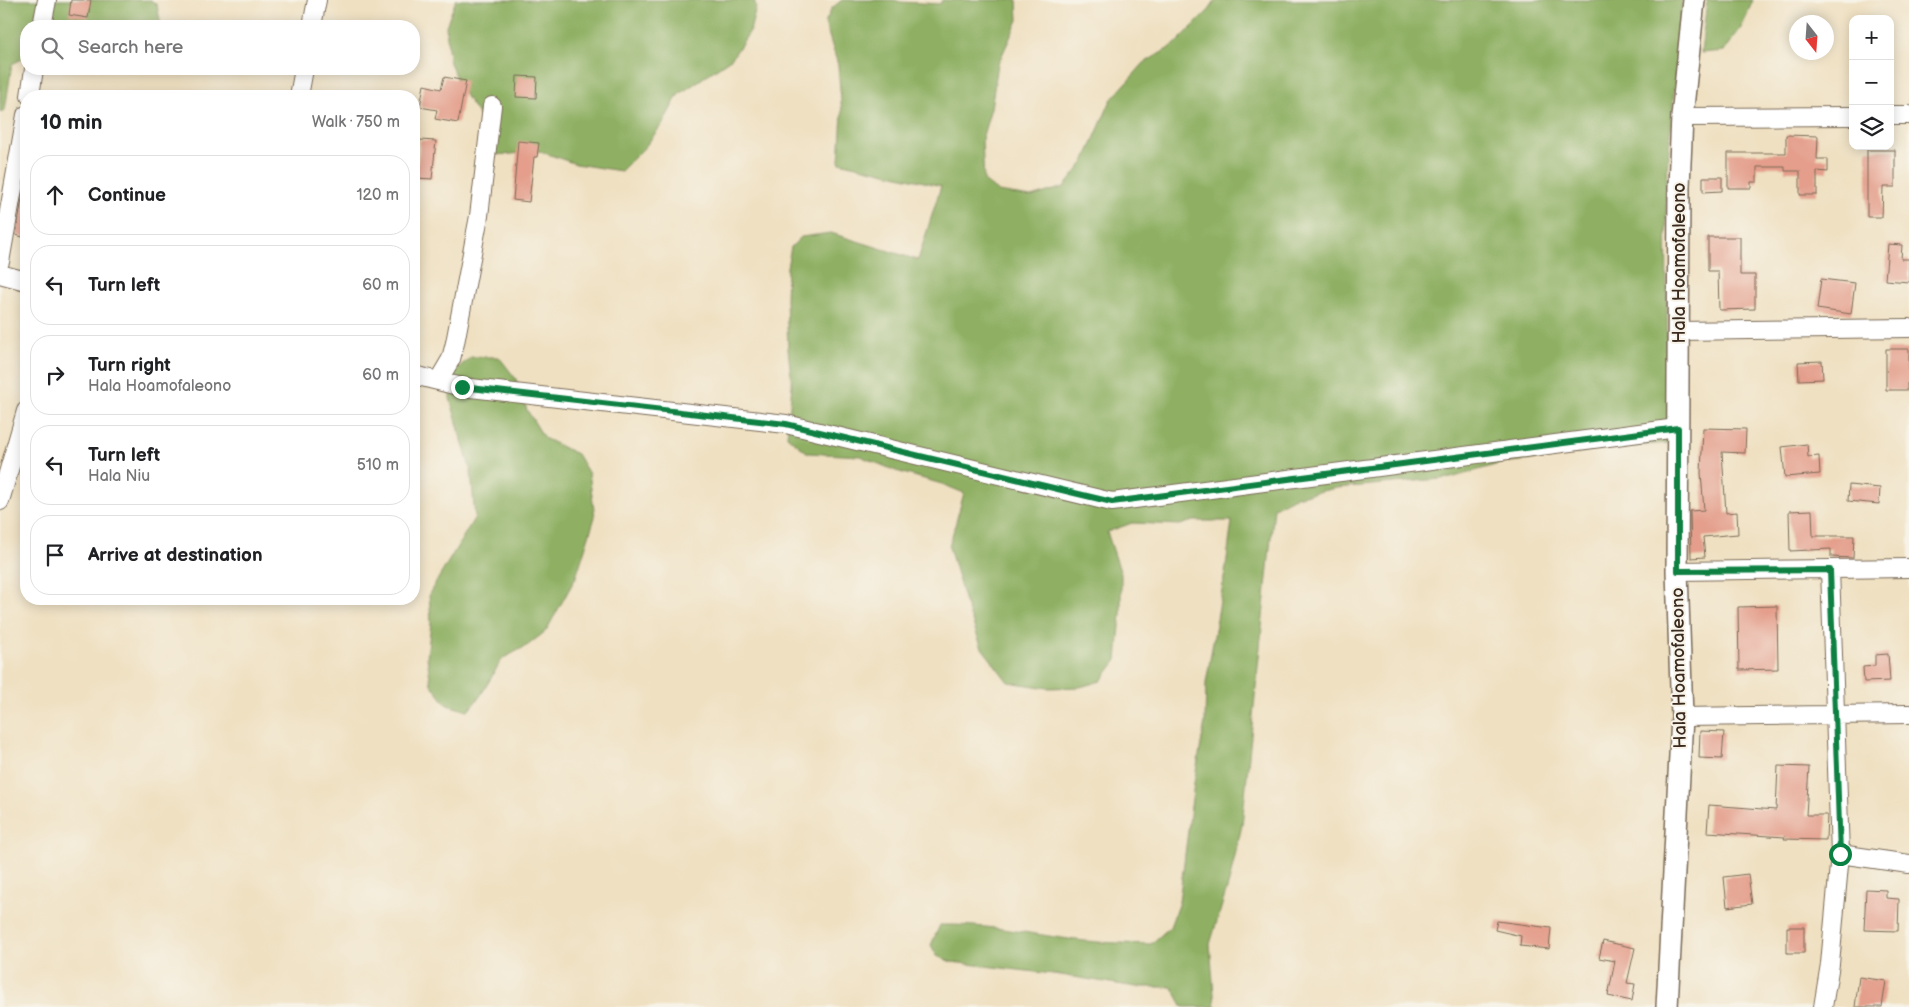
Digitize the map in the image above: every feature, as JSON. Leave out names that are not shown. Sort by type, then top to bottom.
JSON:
[{"type":"street","points":[[43,20],[47,0]]},
{"type":"street","points":[[313,20],[317,0]]},
{"type":"street","name":"Hala Hoamofaleono","points":[[1667,1007],[1682,717],[1678,571],[1679,186],[1682,118],[1694,0]]},
{"type":"street","points":[[31,90],[33,75]]},
{"type":"street","points":[[300,90],[303,75]]},
{"type":"street","points":[[438,381],[452,359],[479,216],[492,106]]},
{"type":"street","points":[[1894,115],[1909,115]]},
{"type":"street","points":[[1682,118],[1849,116]]},
{"type":"street","points":[[0,262],[20,149]]},
{"type":"street","points":[[0,274],[20,279]]},
{"type":"street","points":[[1679,331],[1909,328]]},
{"type":"street","points":[[420,376],[462,387],[786,424],[1112,502],[1678,428]]},
{"type":"street","points":[[0,501],[20,433]]},
{"type":"street","points":[[1678,571],[1909,568]]},
{"type":"street","points":[[1823,1007],[1830,964],[1840,854],[1830,570]]},
{"type":"street","points":[[1682,717],[1909,714]]},
{"type":"street","points":[[1840,854],[1909,864]]},
{"type":"green space","points":[[0,0],[151,0],[157,5],[160,20],[20,20],[20,60],[12,64],[5,110],[0,112]]},
{"type":"green space","points":[[456,0],[754,0],[756,7],[750,31],[732,58],[678,95],[663,123],[645,147],[621,171],[576,164],[539,151],[491,155],[482,120],[459,86],[449,60],[446,26]]},
{"type":"green space","points":[[842,0],[894,0],[940,4],[942,0],[1017,0],[1018,20],[998,64],[991,108],[982,139],[984,181],[998,192],[1031,197],[1064,187],[1084,162],[1111,100],[1144,63],[1174,45],[1210,9],[1215,0],[1682,0],[1666,183],[1668,443],[1600,449],[1502,463],[1451,478],[1336,488],[1295,497],[1274,508],[1242,825],[1229,882],[1210,944],[1215,1007],[1183,1007],[1172,987],[1136,987],[1061,975],[951,962],[937,956],[931,945],[940,925],[986,927],[1084,941],[1151,944],[1170,927],[1179,902],[1194,783],[1205,722],[1206,683],[1232,521],[1193,521],[1180,525],[1132,523],[1107,532],[1121,574],[1121,614],[1117,660],[1101,681],[1080,687],[1048,688],[1008,682],[982,648],[965,602],[949,547],[964,493],[942,484],[896,471],[860,456],[808,453],[787,436],[792,385],[786,300],[787,267],[791,247],[801,237],[831,233],[918,260],[941,186],[839,162],[842,114],[838,65],[825,23],[832,8]]},
{"type":"green space","points":[[1707,0],[1753,0],[1741,28],[1724,51],[1701,53]]},
{"type":"green space","points":[[471,357],[499,357],[516,379],[527,410],[544,438],[577,454],[589,474],[595,517],[576,577],[546,631],[528,645],[502,659],[481,695],[468,711],[447,705],[431,684],[427,657],[431,623],[429,594],[475,517],[471,472],[450,398],[450,375]]},
{"type":"building","points":[[71,0],[91,0],[88,18],[69,15]]},
{"type":"building","points":[[517,76],[537,77],[536,98],[516,97]]},
{"type":"building","points":[[444,77],[466,81],[458,123],[435,119],[437,110],[420,107],[424,85],[441,89]]},
{"type":"building","points":[[1786,135],[1818,136],[1817,159],[1828,159],[1828,172],[1817,171],[1817,195],[1800,195],[1800,171],[1785,171],[1785,167],[1757,167],[1757,182],[1751,182],[1751,188],[1728,188],[1728,153],[1786,153]]},
{"type":"building","points":[[420,140],[436,141],[432,179],[420,178]]},
{"type":"building","points":[[518,141],[539,143],[537,157],[534,157],[529,202],[513,200]]},
{"type":"building","points":[[1867,150],[1895,150],[1895,187],[1883,187],[1882,217],[1867,217]]},
{"type":"building","points":[[1703,177],[1722,177],[1722,191],[1703,192]]},
{"type":"building","points":[[20,211],[20,236],[16,235]]},
{"type":"building","points":[[1708,237],[1740,237],[1740,275],[1755,275],[1755,309],[1719,310],[1718,271],[1708,271]]},
{"type":"building","points":[[1888,244],[1902,245],[1901,259],[1909,259],[1909,282],[1885,280]]},
{"type":"building","points":[[1821,279],[1855,283],[1851,314],[1817,309]]},
{"type":"building","points":[[1886,349],[1909,349],[1909,383],[1907,383],[1907,390],[1886,390]]},
{"type":"building","points":[[1822,361],[1823,379],[1799,380],[1798,362]]},
{"type":"building","points":[[1703,428],[1746,429],[1745,453],[1722,452],[1726,513],[1737,512],[1738,534],[1703,537],[1705,557],[1691,558],[1690,511],[1704,510],[1701,473]]},
{"type":"building","points":[[1807,444],[1808,457],[1819,456],[1820,474],[1785,477],[1782,447]]},
{"type":"building","points":[[1849,485],[1880,488],[1879,504],[1848,501]]},
{"type":"building","points":[[1812,510],[1813,536],[1854,536],[1853,558],[1831,557],[1831,549],[1790,551],[1789,511]]},
{"type":"building","points":[[1777,606],[1778,669],[1739,670],[1738,607]]},
{"type":"building","points":[[1888,654],[1890,681],[1864,682],[1863,667],[1875,666],[1875,655]]},
{"type":"building","points":[[1700,731],[1724,732],[1722,759],[1699,758]]},
{"type":"building","points":[[1778,766],[1809,767],[1806,815],[1827,815],[1826,840],[1784,839],[1785,837],[1707,832],[1709,805],[1776,810]]},
{"type":"building","points":[[1748,874],[1752,904],[1727,907],[1724,877]]},
{"type":"building","points":[[1866,889],[1886,890],[1886,898],[1899,899],[1898,931],[1864,930]]},
{"type":"building","points":[[1497,921],[1551,928],[1549,949],[1520,946],[1521,936],[1495,930]]},
{"type":"building","points":[[1787,927],[1804,927],[1804,953],[1787,953]]},
{"type":"building","points":[[1603,941],[1635,948],[1627,983],[1635,984],[1632,1001],[1608,996],[1615,961],[1599,958]]},
{"type":"building","points":[[1859,977],[1886,981],[1882,1007],[1855,1007]]},
{"type":"route","points":[[462,387],[786,424],[1112,502],[1678,428],[1678,571],[1830,570],[1840,854]]}]
